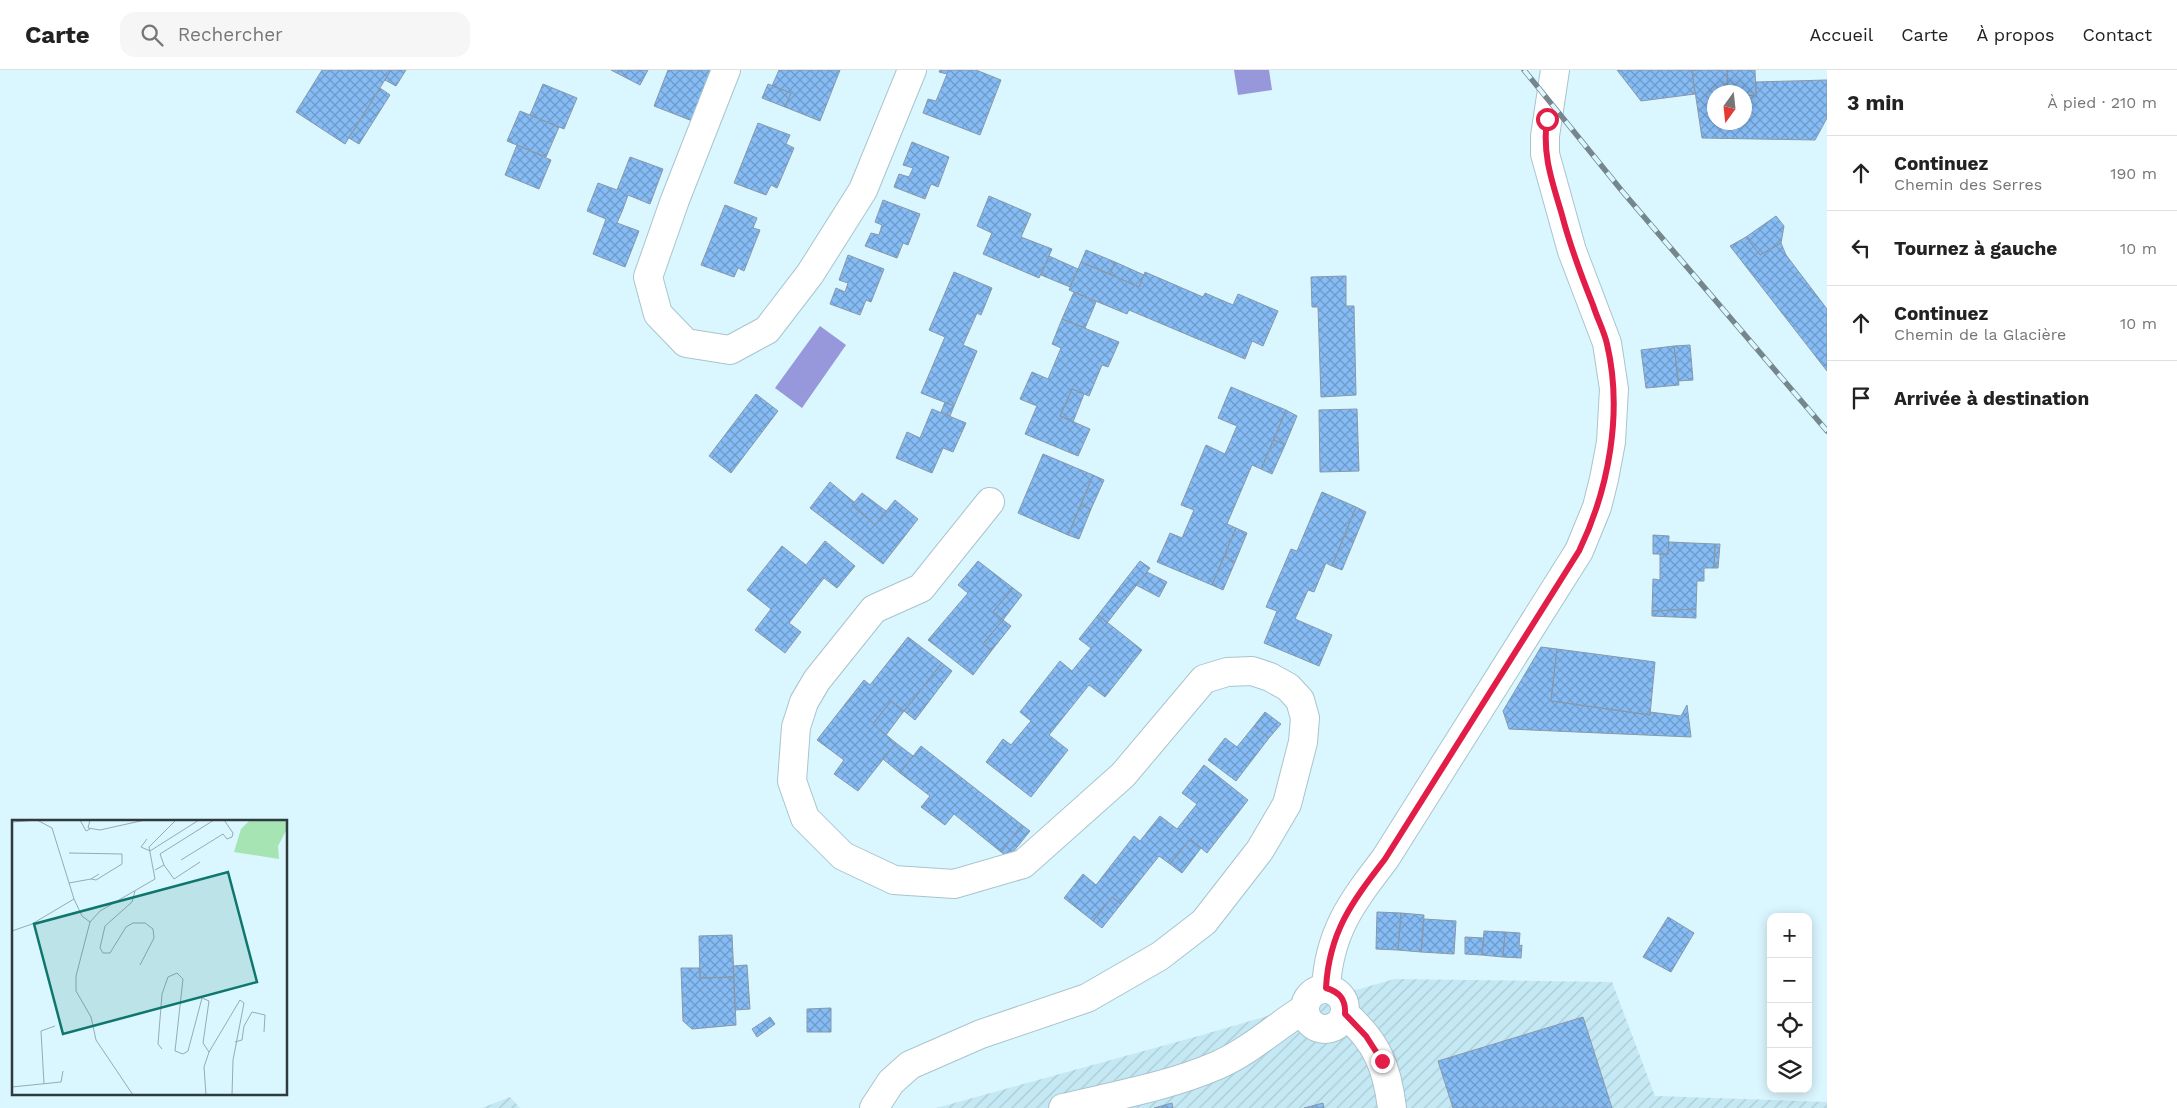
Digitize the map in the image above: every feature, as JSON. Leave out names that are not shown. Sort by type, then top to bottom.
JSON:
[{"type":"street","points":[[726,70],[675,200],[648,277],[658,314],[686,343],[730,350],[767,330],[810,274],[864,190],[912,70]]},
{"type":"street","points":[[1326,988],[1327,967],[1334,939],[1354,899],[1385,859],[1566,573],[1588,533],[1599,498],[1611,442],[1614,389],[1607,343],[1572,252],[1545,154],[1544,136],[1555,70]]},
{"type":"street","points":[[874,1108],[891,1082],[910,1065],[982,1034],[1087,998],[1160,956],[1204,922],[1260,850],[1287,804],[1303,742],[1304,718],[1300,700],[1288,687],[1270,677],[1252,672],[1227,672],[1204,679],[1123,775],[1023,864],[954,884],[894,880],[843,856],[806,818],[792,781],[796,727],[804,702],[818,680],[874,609],[921,588],[990,502]]},
{"type":"street","points":[[1326,988],[1335,991],[1342,997],[1345,1014],[1340,1023],[1332,1028],[1322,1029],[1313,1026],[1306,1018],[1304,1009],[1306,1001],[1311,994],[1326,988]]},
{"type":"street","points":[[1063,1108],[1153,1087],[1218,1066],[1250,1048],[1284,1021],[1304,1009]]},
{"type":"street","points":[[1345,1014],[1366,1036],[1382,1061],[1389,1084],[1392,1108]]},
{"type":"shaded area","points":[[1394,979],[1612,982],[1655,1096],[1827,1102],[1827,1108],[936,1108],[1202,1035]]},
{"type":"shaded area","points":[[510,1097],[520,1108],[482,1108]]},
{"type":"water","points":[[1234,70],[1269,70],[1272,90],[1238,95]]},
{"type":"water","points":[[820,326],[846,345],[802,408],[775,388]]},
{"type":"building","points":[[322,70],[391,70],[345,144],[296,112]]},
{"type":"building","points":[[391,70],[406,70],[396,86],[385,80]]},
{"type":"building","points":[[611,70],[648,70],[640,85]]},
{"type":"building","points":[[668,70],[715,70],[695,122],[654,106]]},
{"type":"building","points":[[779,70],[840,70],[820,121],[785,107],[791,93],[772,86]]},
{"type":"building","points":[[940,70],[976,70],[1001,80],[980,135],[923,113],[928,99],[936,101],[947,74],[939,72]]},
{"type":"building","points":[[1617,70],[1697,70],[1692,71],[1695,94],[1641,101]]},
{"type":"building","points":[[1727,70],[1728,85],[1707,85],[1707,130],[1752,130],[1752,96],[1756,96],[1756,82],[1827,80],[1827,118],[1815,140],[1702,138],[1692,71]]},
{"type":"building","points":[[1727,70],[1755,70],[1756,96],[1752,96],[1752,85],[1728,85]]},
{"type":"building","points":[[543,84],[577,98],[564,129],[530,115]]},
{"type":"building","points":[[768,84],[791,93],[785,107],[762,98]]},
{"type":"building","points":[[380,88],[390,95],[359,144],[349,138]]},
{"type":"building","points":[[520,111],[559,127],[546,157],[507,141]]},
{"type":"building","points":[[758,123],[790,135],[786,144],[794,148],[777,188],[771,185],[766,195],[734,183]]},
{"type":"building","points":[[912,142],[949,157],[938,187],[931,184],[925,199],[894,187],[899,174],[909,177],[913,168],[903,165]]},
{"type":"building","points":[[517,145],[551,160],[539,189],[505,175]]},
{"type":"building","points":[[630,157],[663,169],[650,204],[628,195],[617,223],[639,231],[625,267],[593,254],[606,219],[587,211],[598,183],[617,190]]},
{"type":"building","points":[[989,196],[1031,214],[1021,237],[1052,249],[1039,278],[983,254],[992,233],[977,226]]},
{"type":"building","points":[[883,200],[920,214],[908,245],[903,243],[897,258],[865,246],[871,233],[879,235],[882,225],[875,222]]},
{"type":"building","points":[[725,205],[757,218],[753,228],[760,230],[744,271],[738,268],[734,277],[701,265]]},
{"type":"building","points":[[1776,216],[1784,226],[1781,243],[1760,255],[1746,237]]},
{"type":"building","points":[[1746,237],[1760,255],[1781,243],[1786,255],[1827,309],[1827,371],[1730,246]]},
{"type":"building","points":[[1086,250],[1115,262],[1110,274],[1081,262]]},
{"type":"building","points":[[848,255],[884,269],[871,302],[866,300],[860,315],[830,304],[836,288],[845,292],[848,283],[839,280]]},
{"type":"building","points":[[1049,256],[1078,269],[1070,287],[1041,275]]},
{"type":"building","points":[[1081,262],[1139,287],[1145,272],[1203,297],[1205,293],[1233,305],[1238,294],[1278,311],[1263,346],[1252,341],[1245,359],[1129,310],[1127,314],[1069,290]]},
{"type":"building","points":[[1115,262],[1144,275],[1139,287],[1110,274]]},
{"type":"building","points":[[954,272],[992,288],[981,315],[977,313],[963,345],[977,351],[954,406],[921,393],[945,337],[929,330]]},
{"type":"building","points":[[1346,276],[1346,306],[1354,306],[1356,395],[1321,397],[1318,307],[1312,307],[1311,277]]},
{"type":"building","points":[[1074,292],[1096,302],[1085,328],[1062,319]]},
{"type":"building","points":[[1062,319],[1119,342],[1108,367],[1102,365],[1089,396],[1072,389],[1060,416],[1090,429],[1078,456],[1025,434],[1037,406],[1020,399],[1032,372],[1048,379],[1061,348],[1052,344]]},
{"type":"building","points":[[1690,345],[1693,380],[1678,381],[1674,346]]},
{"type":"building","points":[[1674,346],[1679,385],[1646,388],[1641,350]]},
{"type":"building","points":[[1231,387],[1286,410],[1261,469],[1252,465],[1227,524],[1236,528],[1212,585],[1157,562],[1170,533],[1182,538],[1194,510],[1181,505],[1206,445],[1225,454],[1237,426],[1218,418]]},
{"type":"building","points":[[1072,389],[1084,394],[1073,422],[1060,416]]},
{"type":"building","points":[[756,394],[778,411],[731,473],[709,456]]},
{"type":"building","points":[[945,402],[954,406],[950,416],[941,412]]},
{"type":"building","points":[[932,409],[966,423],[953,452],[943,448],[932,473],[896,458],[907,432],[920,438]]},
{"type":"building","points":[[1357,409],[1359,471],[1320,472],[1319,410]]},
{"type":"building","points":[[1286,410],[1297,416],[1285,445],[1274,440]]},
{"type":"building","points":[[1274,440],[1285,445],[1272,474],[1261,469]]},
{"type":"building","points":[[1043,454],[1093,475],[1068,535],[1018,513]]},
{"type":"building","points":[[1093,475],[1104,480],[1091,509],[1081,505]]},
{"type":"building","points":[[830,482],[854,502],[852,505],[875,525],[895,500],[918,519],[883,564],[810,508]]},
{"type":"building","points":[[1322,492],[1356,507],[1332,566],[1326,563],[1314,592],[1308,590],[1295,619],[1332,635],[1319,666],[1264,643],[1277,611],[1266,607],[1291,549],[1297,551]]},
{"type":"building","points":[[862,493],[886,511],[875,525],[852,505]]},
{"type":"building","points":[[1081,505],[1091,509],[1079,539],[1068,535]]},
{"type":"building","points":[[1356,507],[1366,512],[1354,541],[1344,536]]},
{"type":"building","points":[[1236,528],[1247,533],[1235,562],[1224,556]]},
{"type":"building","points":[[1653,535],[1669,536],[1668,554],[1653,554]]},
{"type":"building","points":[[1344,536],[1354,541],[1342,570],[1332,566]]},
{"type":"building","points":[[825,541],[855,566],[837,588],[824,578],[789,623],[801,632],[785,653],[755,630],[771,609],[747,590],[782,546],[806,565]]},
{"type":"building","points":[[1669,542],[1715,544],[1714,568],[1704,568],[1704,581],[1697,581],[1696,609],[1652,611],[1653,579],[1660,580],[1660,554],[1668,554]]},
{"type":"building","points":[[1715,544],[1720,544],[1718,568],[1714,568]]},
{"type":"building","points":[[1224,556],[1235,562],[1223,590],[1212,585]]},
{"type":"building","points":[[978,561],[1013,588],[993,612],[1003,620],[983,644],[992,650],[973,675],[928,640],[968,593],[958,585]]},
{"type":"building","points":[[1140,561],[1150,568],[1107,623],[1098,615]]},
{"type":"building","points":[[1147,572],[1167,582],[1159,597],[1136,585]]},
{"type":"building","points":[[1013,588],[1022,595],[1003,620],[993,612]]},
{"type":"building","points":[[1696,609],[1696,618],[1652,616],[1652,611]]},
{"type":"building","points":[[1098,615],[1142,650],[1105,697],[1089,685],[1049,735],[1068,750],[1031,797],[986,762],[1003,739],[1011,745],[1031,721],[1020,712],[1060,661],[1072,671],[1091,648],[1079,639]]},
{"type":"building","points":[[1003,620],[1011,626],[992,650],[983,644]]},
{"type":"building","points":[[908,637],[942,663],[904,711],[891,701],[873,724],[896,743],[858,791],[834,774],[844,760],[817,740],[864,680],[870,685]]},
{"type":"building","points":[[1541,647],[1557,649],[1551,701],[1650,715],[1650,712],[1681,716],[1687,705],[1691,737],[1509,729],[1503,711]]},
{"type":"building","points":[[1557,649],[1655,662],[1650,715],[1551,701]]},
{"type":"building","points":[[942,663],[952,671],[915,720],[904,711]]},
{"type":"building","points":[[891,701],[904,711],[886,735],[873,724]]},
{"type":"building","points":[[1265,712],[1281,724],[1269,738],[1254,726]]},
{"type":"building","points":[[1254,726],[1269,738],[1236,781],[1208,760],[1225,738],[1237,747]]},
{"type":"building","points":[[896,743],[913,756],[900,773],[883,759]]},
{"type":"building","points":[[921,746],[1022,825],[1001,852],[954,814],[945,825],[921,807],[930,796],[900,773]]},
{"type":"building","points":[[1204,765],[1248,800],[1207,853],[1190,839],[1170,864],[1159,856],[1121,904],[1112,897],[1093,921],[1064,898],[1083,874],[1096,885],[1134,836],[1140,841],[1160,816],[1177,829],[1197,804],[1182,793]]},
{"type":"building","points":[[1022,825],[1030,831],[1009,857],[1001,852]]},
{"type":"building","points":[[1190,839],[1201,848],[1182,873],[1170,864]]},
{"type":"building","points":[[1112,897],[1121,904],[1102,928],[1093,921]]},
{"type":"building","points":[[1377,912],[1401,913],[1398,950],[1376,949]]},
{"type":"building","points":[[1401,913],[1424,915],[1421,952],[1398,950]]},
{"type":"building","points":[[1668,917],[1694,933],[1671,972],[1643,957]]},
{"type":"building","points":[[1424,919],[1456,921],[1454,954],[1421,952]]},
{"type":"building","points":[[1484,931],[1505,932],[1503,957],[1482,955]]},
{"type":"building","points":[[1505,932],[1520,933],[1519,946],[1522,945],[1521,958],[1503,957]]},
{"type":"building","points":[[732,935],[734,977],[700,978],[699,936]]},
{"type":"building","points":[[1465,937],[1484,938],[1482,955],[1465,954]]},
{"type":"building","points":[[747,965],[750,1009],[735,1010],[733,966]]},
{"type":"building","points":[[681,968],[700,968],[700,978],[734,977],[736,1025],[692,1029],[683,1021]]},
{"type":"building","points":[[831,1008],[831,1032],[807,1032],[807,1009]]},
{"type":"building","points":[[770,1017],[775,1024],[757,1037],[752,1029]]},
{"type":"building","points":[[1583,1017],[1612,1108],[1453,1108],[1438,1061]]},
{"type":"building","points":[[1172,1103],[1173,1108],[1154,1108]]},
{"type":"building","points":[[1323,1103],[1324,1108],[1304,1108]]},
{"type":"railway","points":[[1524,70],[1622,191],[1827,431]]},
{"type":"route","points":[[1382,1061],[1366,1036],[1345,1014],[1342,997],[1335,991],[1326,988],[1327,967],[1334,939],[1354,899],[1385,859],[1579,551],[1588,533],[1597,507],[1611,442],[1614,417],[1614,389],[1607,343],[1572,252],[1545,154],[1544,136],[1547,119]]}]
